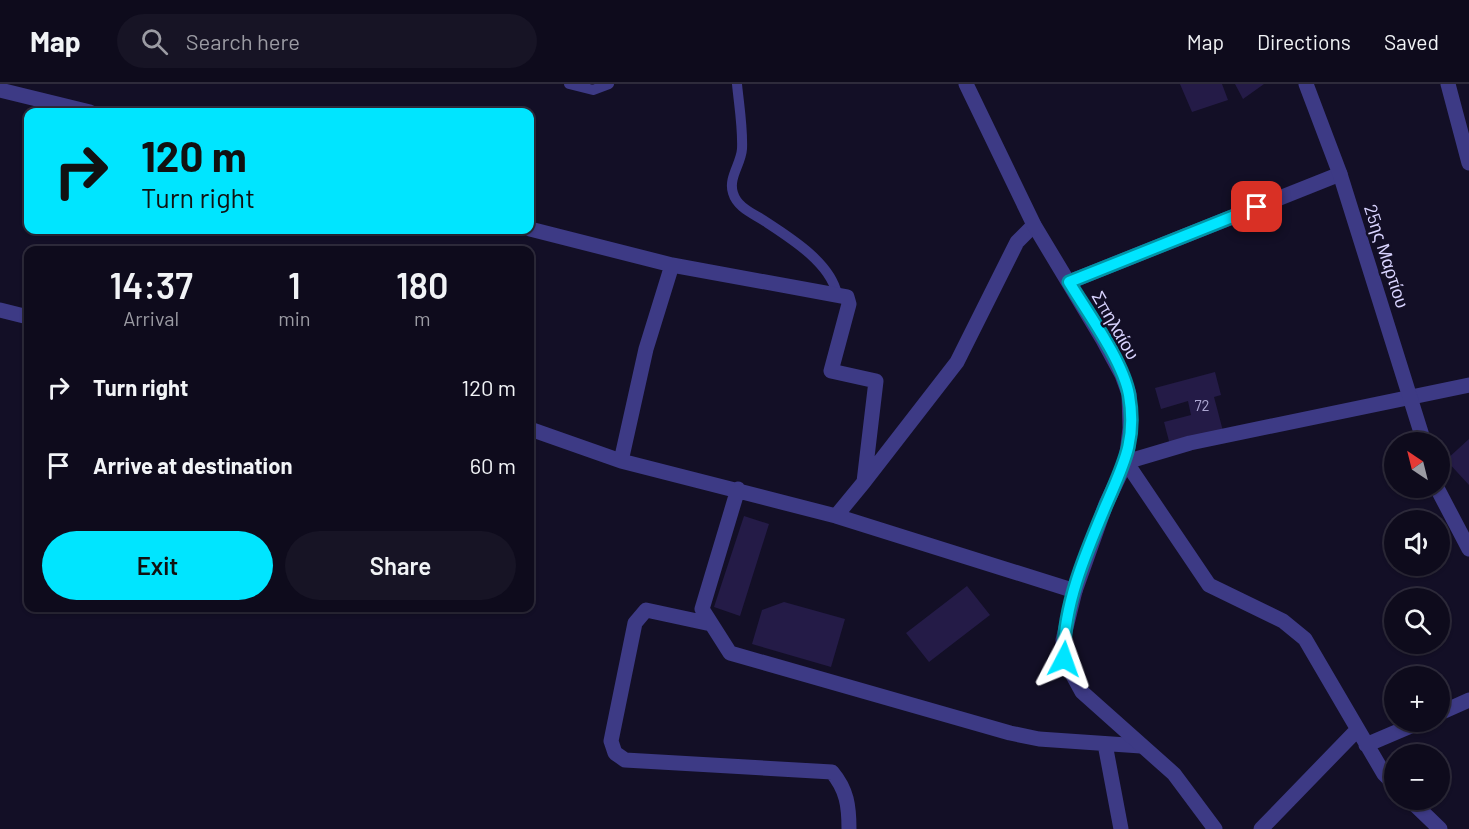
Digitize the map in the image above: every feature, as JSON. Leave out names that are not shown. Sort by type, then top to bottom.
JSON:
[{"type":"street","name":"Σπηλαίου","points":[[966,84],[1034,225],[1122,375],[1128,394],[1130,428],[1126,462],[1106,504],[1075,591],[1063,640],[1064,659],[1069,672],[1082,692],[1141,746]]},
{"type":"street","name":"25ης Μαρτίου","points":[[1306,84],[1340,174],[1421,432]]},
{"type":"street","points":[[1448,84],[1469,163]]},
{"type":"street","points":[[0,90],[74,108]]},
{"type":"street","points":[[1069,282],[1340,174]]},
{"type":"street","points":[[836,516],[957,363],[1017,242],[1034,225]]},
{"type":"street","points":[[534,230],[672,265],[847,297],[849,304],[831,371],[876,381],[864,482]]},
{"type":"street","points":[[621,461],[646,349],[672,265]]},
{"type":"street","points":[[0,310],[24,316]]},
{"type":"street","points":[[1384,774],[1305,639],[1283,621],[1209,585],[1126,462],[1190,443],[1469,385]]},
{"type":"street","points":[[534,430],[621,461],[738,489],[836,516],[1075,591]]},
{"type":"street","points":[[738,489],[702,609],[730,653],[1010,733],[1039,739],[1141,746],[1174,774],[1215,829]]},
{"type":"street","points":[[1442,498],[1469,549]]},
{"type":"street","points":[[711,624],[646,610],[639,616],[635,622],[611,741],[615,753],[625,760],[832,772],[842,784],[849,805],[849,829]]},
{"type":"street","points":[[1450,709],[1469,700]]},
{"type":"street","points":[[1261,829],[1357,730]]},
{"type":"street","points":[[1366,746],[1398,732]]},
{"type":"street","points":[[1105,744],[1121,829]]},
{"type":"street","points":[[1420,810],[1440,829]]},
{"type":"lane","points":[[569,84],[593,90],[609,84]]},
{"type":"lane","points":[[737,84],[742,149],[739,165],[732,178],[733,195],[744,208],[797,245],[827,271],[835,284],[837,294]]},
{"type":"building","points":[[1180,84],[1222,84],[1228,100],[1192,112]]},
{"type":"building","points":[[1235,84],[1264,84],[1243,99]]},
{"type":"building","points":[[1215,372],[1221,395],[1214,397],[1223,431],[1170,445],[1164,422],[1191,415],[1188,401],[1161,409],[1155,388]]},
{"type":"building","points":[[1469,439],[1469,485],[1450,464],[1450,456]]},
{"type":"building","points":[[744,516],[769,524],[740,616],[714,607]]},
{"type":"building","points":[[967,586],[990,615],[929,662],[906,633]]},
{"type":"building","points":[[784,602],[845,619],[831,667],[752,644],[762,610]]},
{"type":"route","points":[[1064,659],[1063,640],[1075,591],[1106,504],[1126,462],[1130,428],[1128,394],[1122,375],[1069,282],[1257,207]]}]
